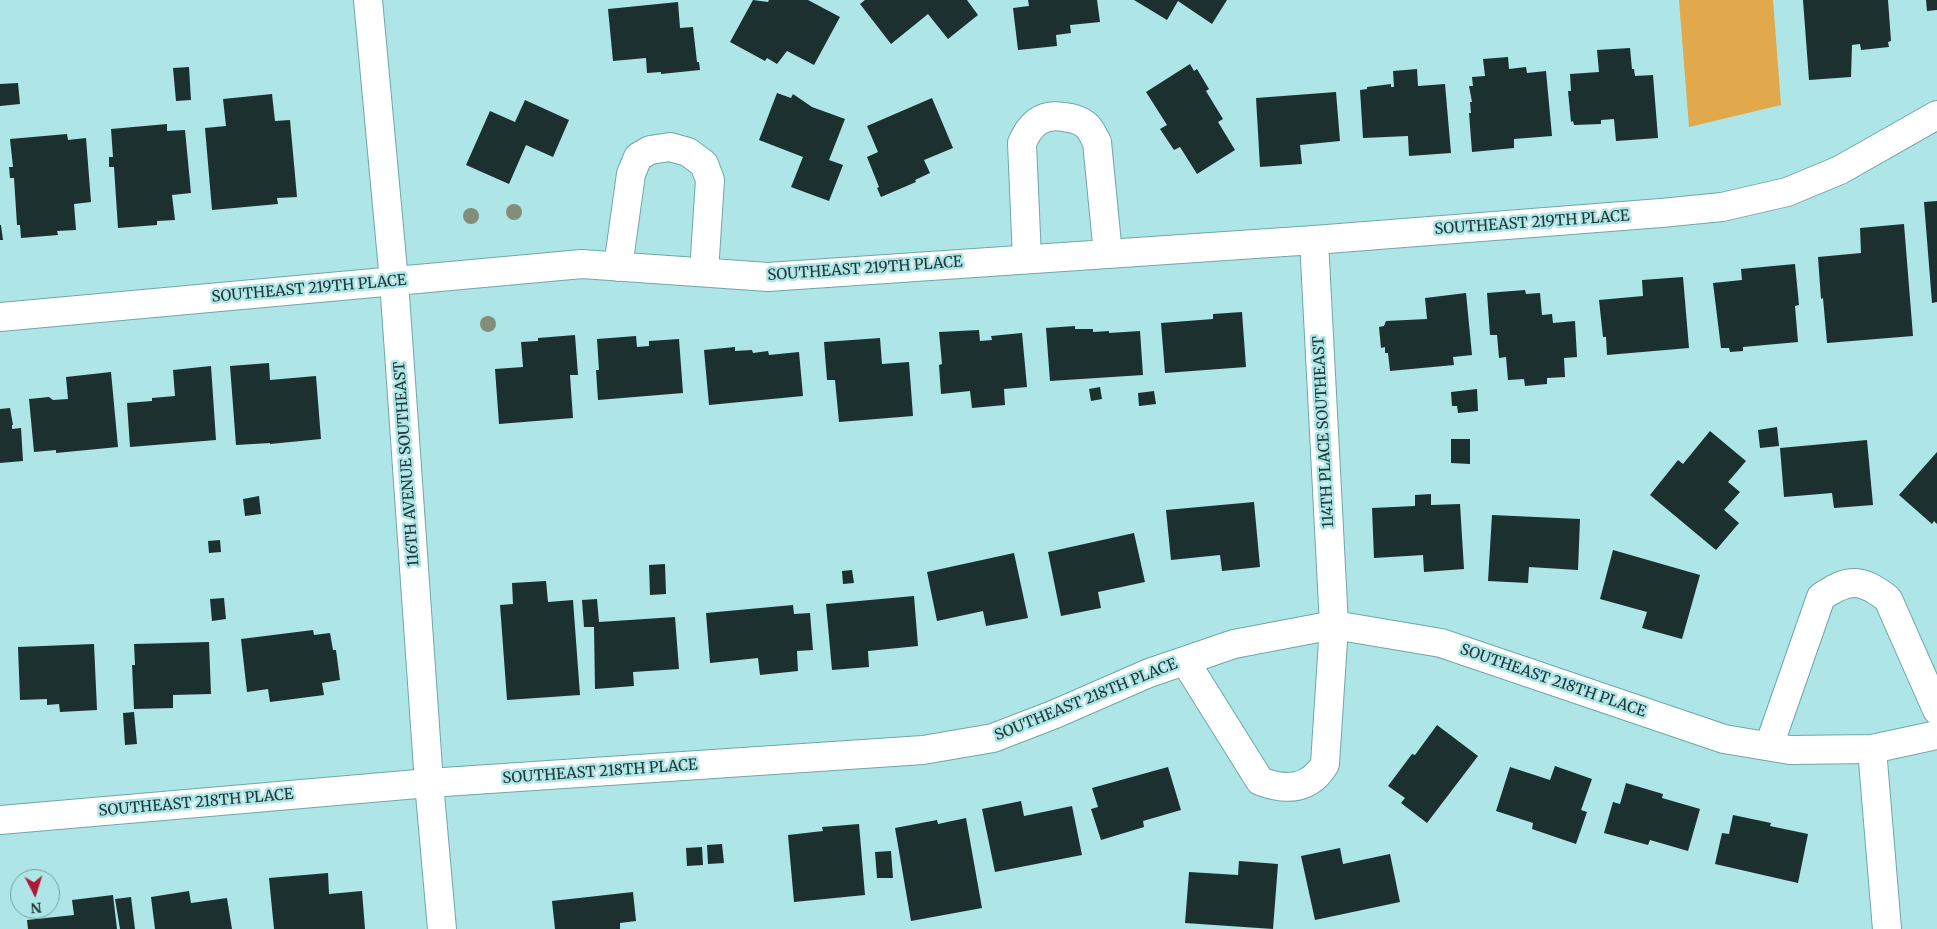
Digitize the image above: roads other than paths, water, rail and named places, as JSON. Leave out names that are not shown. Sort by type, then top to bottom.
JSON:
[{"type":"street","name":"116TH AVENUE SOUTHEAST","points":[[368,0],[394,281],[429,783],[442,929]]},
{"type":"street","points":[[1027,259],[1022,144],[1027,130],[1040,120],[1053,115],[1074,119],[1087,126],[1097,142],[1108,254]]},
{"type":"street","name":"SOUTHEAST 219TH PLACE","points":[[0,317],[582,264],[768,277],[1314,240],[1661,214],[1722,207],[1787,192],[1840,170],[1937,115]]},
{"type":"street","points":[[618,267],[631,174],[638,158],[650,150],[670,148],[688,152],[704,164],[710,180],[704,272]]},
{"type":"street","name":"114TH PLACE SOUTHEAST","points":[[1314,240],[1334,625]]},
{"type":"street","points":[[1769,746],[1820,597],[1835,587],[1852,582],[1874,588],[1888,599],[1937,710]]},
{"type":"street","name":"SOUTHEAST 218TH PLACE","points":[[1185,661],[1260,781],[1276,788],[1296,787],[1318,776],[1325,764],[1334,625]]},
{"type":"street","name":"SOUTHEAST 218TH PLACE","points":[[0,820],[429,783],[923,750],[993,738],[1055,714],[1148,673],[1234,644],[1334,625],[1441,643],[1724,739],[1790,750],[1872,749],[1937,735]]},
{"type":"street","points":[[1872,749],[1887,929]]}]
